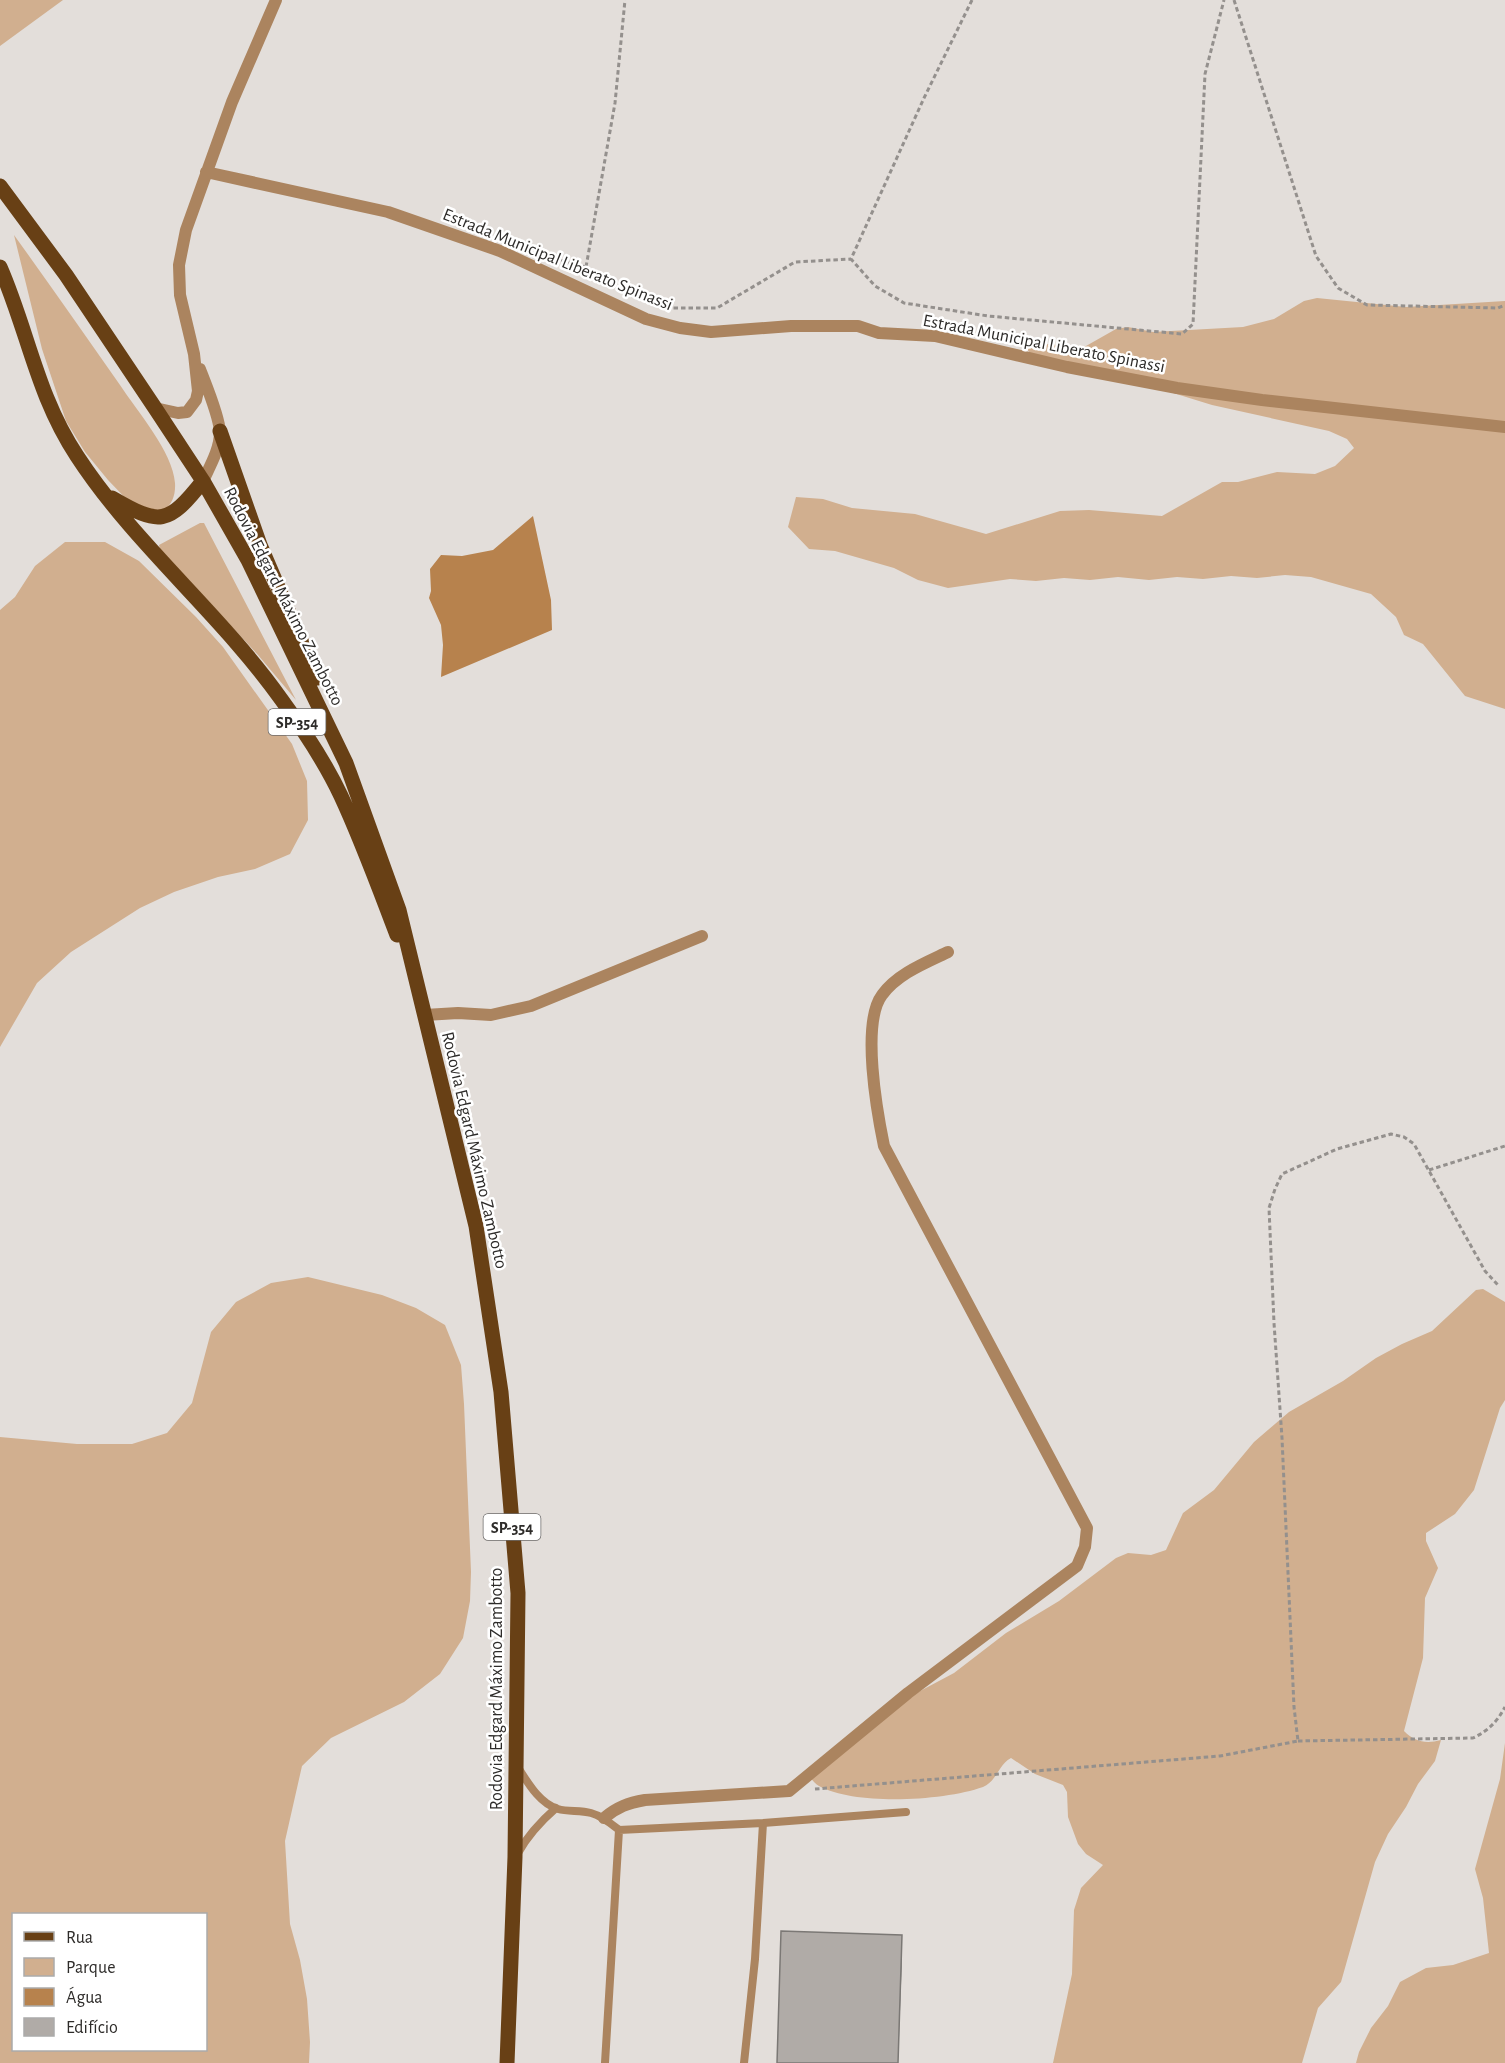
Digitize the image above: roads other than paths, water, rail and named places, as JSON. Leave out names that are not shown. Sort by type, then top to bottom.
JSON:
[{"type":"main road","name":"Rodovia Edgard Máximo Zambotto","points":[[0,186],[66,275],[156,408],[203,481],[248,560],[346,763],[399,910],[476,1226],[501,1392],[518,1593],[515,1857],[507,2063]]},
{"type":"main road","name":"Rodovia Edgard Máximo Zambotto","points":[[0,267],[37,375],[53,413],[75,454],[100,490],[233,640],[280,697],[316,750],[341,795],[421,999]]},
{"type":"main road","points":[[220,431],[260,544],[336,720],[346,763]]},
{"type":"main road","points":[[100,490],[143,515],[155,518],[165,517],[182,505],[203,481]]},
{"type":"street","points":[[156,408],[178,413],[187,412],[196,400],[198,391],[194,354],[180,295],[179,265],[186,230],[244,71],[276,0]]},
{"type":"street","name":"Estrada Municipal Liberato Spinassi","points":[[206,172],[388,212],[500,251],[646,319],[680,328],[711,332],[791,326],[858,326],[879,333],[935,336],[1067,367],[1177,387],[1262,400],[1505,427]]},
{"type":"street","points":[[194,354],[220,431],[215,455],[203,481]]},
{"type":"street","points":[[425,1016],[458,1013],[491,1015],[531,1006],[702,936]]},
{"type":"street","points":[[604,1818],[627,1803],[645,1800],[789,1791],[908,1693],[1077,1566],[1085,1547],[1087,1528],[884,1146],[874,1098],[873,1012],[882,994],[906,973],[948,952]]},
{"type":"lane","points":[[516,1764],[529,1785],[543,1800],[556,1808],[591,1813],[604,1818],[619,1830],[763,1823],[906,1812]]},
{"type":"lane","points":[[515,1857],[540,1821],[556,1808]]},
{"type":"lane","points":[[744,2063],[755,1959],[763,1823]]},
{"type":"lane","points":[[605,2063],[619,1830]]},
{"type":"water","points":[[533,516],[551,600],[552,630],[441,677],[443,645],[441,625],[429,598],[430,569],[441,555],[462,556],[493,550]]}]
